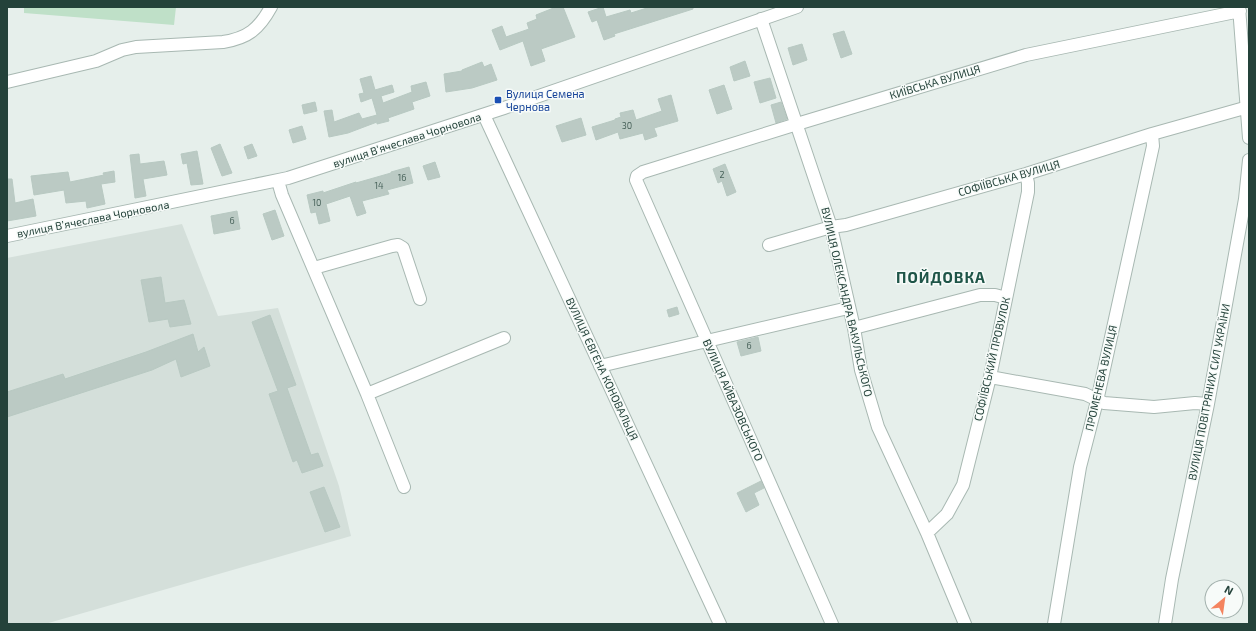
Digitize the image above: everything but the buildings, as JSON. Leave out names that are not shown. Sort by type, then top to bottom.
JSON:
[{"type":"street","points":[[7,82],[96,61],[122,50],[136,47],[235,40],[246,36],[256,28],[271,7]]},
{"type":"street","name":"вулиця Вʼячеслава Чорновола","points":[[7,236],[278,181],[484,115],[797,7]]},
{"type":"street","points":[[1239,9],[1248,107],[1249,138]]},
{"type":"street","name":"КИЇВСЬКА ВУЛИЦЯ","points":[[637,176],[643,172],[797,124],[1026,56],[1239,9]]},
{"type":"street","name":"ВУЛИЦЯ ОЛЕКСАНДРА ВАКУЛЬСЬКОГО","points":[[761,19],[831,227],[848,308],[854,328],[861,370],[878,427],[928,533],[965,624]]},
{"type":"street","name":"СОФІЇВСЬКА ВУЛИЦЯ","points":[[769,245],[831,227],[846,225],[1026,174],[1152,134],[1248,107]]},
{"type":"street","name":"ВУЛИЦЯ ЄВГЕНА КОНОВАЛЬЦЯ","points":[[484,115],[720,624]]},
{"type":"street","name":"ПРОМЕНЕВА ВУЛИЦЯ","points":[[1054,624],[1080,467],[1153,146],[1152,134]]},
{"type":"street","name":"ВУЛИЦЯ ПОВІТРЯНИХ СИЛ УКРАЇНИ","points":[[1165,624],[1172,579],[1208,404],[1245,199],[1249,160]]},
{"type":"street","name":"СОФІЇВСЬКИЙ ПРОВУЛОК","points":[[928,533],[947,514],[963,485],[990,376],[1028,192],[1026,174]]},
{"type":"street","name":"ВУЛИЦЯ АЙВАЗОВСЬКОГО","points":[[637,176],[636,180],[706,341],[832,624]]},
{"type":"street","points":[[278,181],[282,195],[367,394],[404,488]]},
{"type":"street","points":[[314,268],[398,245],[403,248],[420,299]]},
{"type":"street","points":[[854,328],[980,295],[995,295],[1006,298]]},
{"type":"street","points":[[600,366],[848,308]]},
{"type":"street","points":[[367,394],[504,338]]},
{"type":"street","points":[[990,376],[1085,394],[1104,403],[1154,407],[1195,403],[1208,404]]},
{"type":"shaded area","points":[[182,224],[218,316],[278,308],[339,486],[351,536],[45,624],[7,624],[7,258]]},
{"type":"green space","points":[[24,7],[176,7],[174,25],[24,13]]},
{"type":"place","name":"Вулиця Семена Чернова","points":[[498,100]]},
{"type":"district","name":"ПОЙДОВКА","points":[[941,278]]}]
